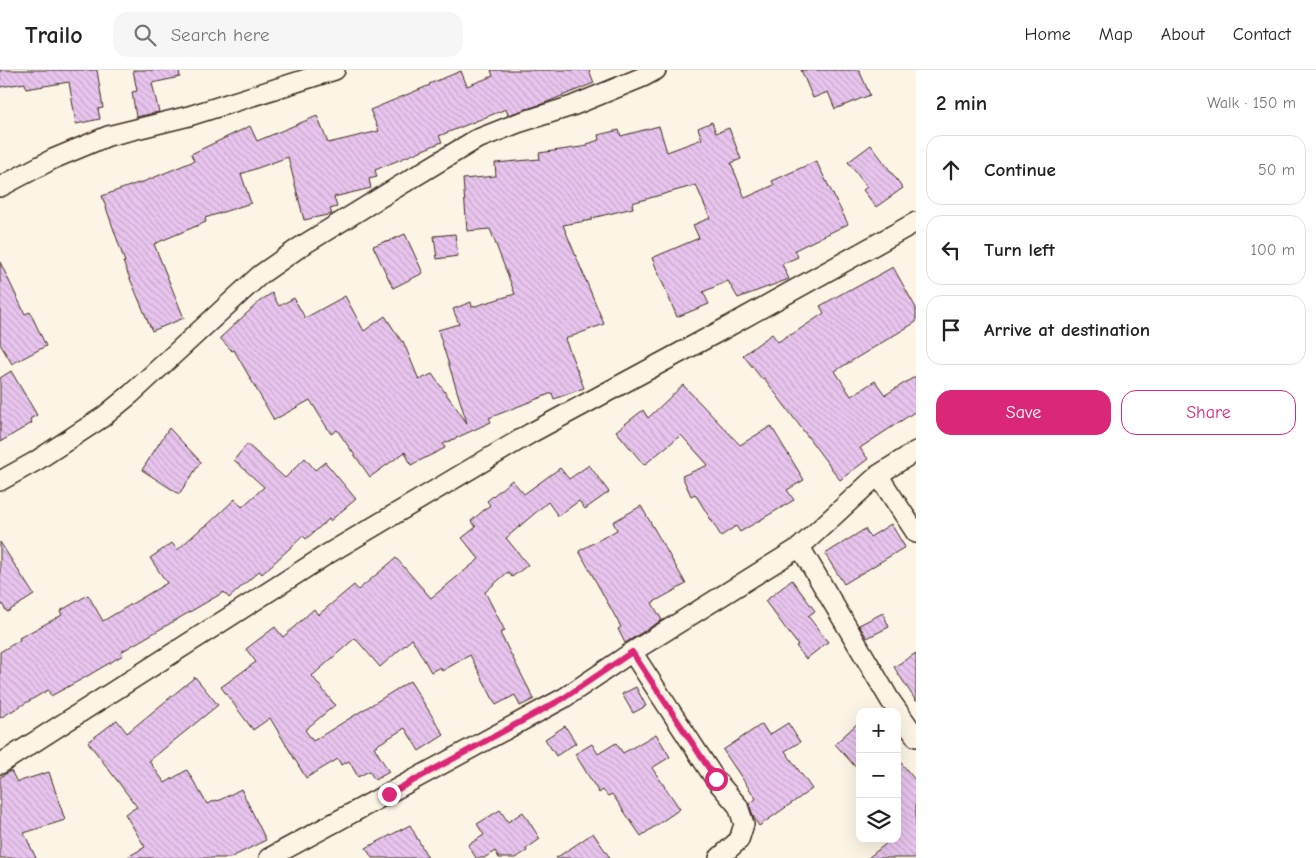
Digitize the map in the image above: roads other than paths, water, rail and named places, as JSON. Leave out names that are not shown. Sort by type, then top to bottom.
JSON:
[{"type":"street","points":[[0,187],[53,159],[108,136],[189,116],[335,70]]},
{"type":"street","points":[[0,481],[36,461],[103,417],[131,394],[260,275],[300,247],[475,140],[518,123],[572,106],[644,77],[656,70]]},
{"type":"street","points":[[0,764],[326,555],[531,432],[722,330],[916,222]]},
{"type":"street","points":[[270,858],[564,698],[632,652],[800,547],[878,475],[916,450]]},
{"type":"street","points":[[878,475],[916,533]]},
{"type":"street","points":[[800,547],[890,700],[916,737]]},
{"type":"street","points":[[632,652],[716,779],[738,806],[744,824],[739,840],[719,858]]}]
